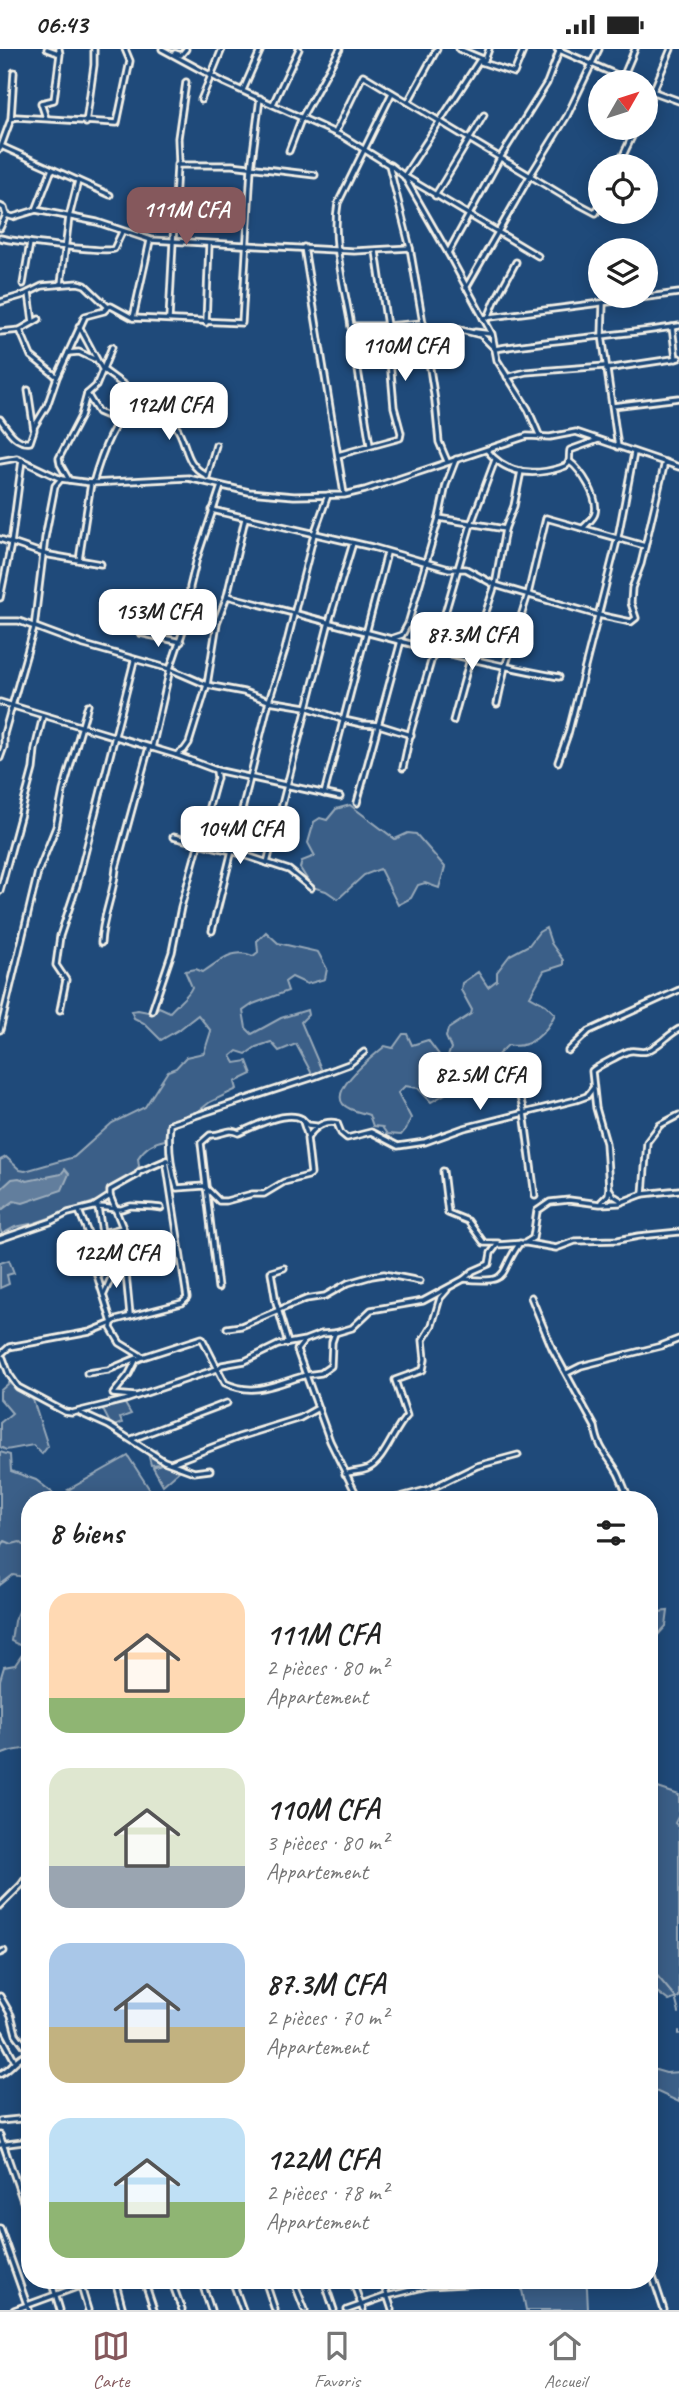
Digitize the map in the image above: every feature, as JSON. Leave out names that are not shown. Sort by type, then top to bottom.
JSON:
[{"type":"street","points":[[46,118],[41,103],[54,100],[60,52],[47,49]]},
{"type":"street","points":[[86,123],[94,49]]},
{"type":"street","points":[[11,119],[46,118],[115,124],[118,121],[130,61],[125,49]]},
{"type":"street","points":[[162,49],[181,55],[186,49]]},
{"type":"street","points":[[201,100],[222,49]]},
{"type":"street","points":[[243,90],[261,49]]},
{"type":"street","points":[[273,104],[299,49]]},
{"type":"street","points":[[408,102],[437,49]]},
{"type":"street","points":[[459,49],[485,59]]},
{"type":"street","points":[[404,176],[438,121],[479,61],[485,59],[489,49]]},
{"type":"street","points":[[479,61],[514,73],[524,49]]},
{"type":"street","points":[[448,253],[500,158],[547,83],[559,49],[604,70]]},
{"type":"street","points":[[466,288],[567,116],[599,49]]},
{"type":"street","points":[[626,70],[635,49]]},
{"type":"street","points":[[658,81],[671,49]]},
{"type":"street","points":[[289,152],[302,117],[337,50]]},
{"type":"street","points":[[169,51],[366,149],[435,196],[538,257]]},
{"type":"street","points":[[14,72],[11,119],[0,148],[110,195]]},
{"type":"street","points":[[335,133],[363,75],[588,209]]},
{"type":"street","points":[[169,319],[175,241],[176,168],[179,164],[178,138],[186,82]]},
{"type":"street","points":[[370,446],[338,250],[336,214],[338,203],[393,93]]},
{"type":"street","points":[[658,95],[679,101]]},
{"type":"street","points":[[34,427],[47,406],[67,353],[87,315],[104,311],[111,306],[134,318],[242,323],[251,168],[260,98]]},
{"type":"street","points":[[435,196],[484,115]]},
{"type":"street","points":[[179,164],[217,164],[315,175]]},
{"type":"street","points":[[389,165],[410,248],[435,401],[439,442],[448,462]]},
{"type":"street","points":[[36,210],[52,169]]},
{"type":"street","points":[[404,176],[492,334],[495,356],[528,409],[540,437]]},
{"type":"street","points":[[61,284],[69,217],[78,181]]},
{"type":"street","points":[[0,206],[4,208],[6,215],[0,228]]},
{"type":"street","points":[[6,215],[13,217],[36,210],[97,222],[151,240],[338,250],[410,248]]},
{"type":"street","points":[[0,238],[17,243],[111,251],[122,232]]},
{"type":"street","points":[[134,318],[151,240]]},
{"type":"street","points":[[23,284],[30,243]]},
{"type":"street","points":[[206,323],[209,243]]},
{"type":"street","points":[[304,247],[344,495]]},
{"type":"street","points":[[338,455],[397,441],[401,433],[394,407],[387,326],[376,251]]},
{"type":"street","points":[[488,318],[516,263]]},
{"type":"street","points":[[0,302],[42,286],[85,285],[107,307]]},
{"type":"street","points":[[29,293],[33,323]]},
{"type":"street","points":[[658,295],[679,293]]},
{"type":"street","points":[[483,319],[588,306]]},
{"type":"street","points":[[603,308],[602,335],[618,447]]},
{"type":"street","points":[[0,332],[20,330],[39,319]]},
{"type":"street","points":[[351,326],[423,323]]},
{"type":"street","points":[[461,330],[481,335],[495,348],[679,326]]},
{"type":"street","points":[[79,327],[102,369],[135,394],[156,404],[177,427],[189,460],[206,478],[221,486],[269,495],[344,495],[527,436],[576,432],[679,467]]},
{"type":"street","points":[[506,377],[526,372],[606,368],[677,358],[672,327]]},
{"type":"street","points":[[20,330],[31,356],[57,377]]},
{"type":"street","points":[[424,330],[461,330],[492,334]]},
{"type":"street","points":[[69,480],[59,458],[81,416],[86,394],[96,386],[112,348]]},
{"type":"street","points":[[67,353],[79,352],[96,360]]},
{"type":"street","points":[[0,419],[10,434],[25,443],[32,440],[34,427],[27,390]]},
{"type":"street","points":[[86,394],[98,412],[117,419]]},
{"type":"street","points":[[79,560],[92,483],[102,451],[117,419],[135,394]]},
{"type":"street","points":[[613,405],[679,398]]},
{"type":"street","points":[[487,450],[495,460],[521,471],[548,473],[565,466],[569,461],[570,450],[598,440]]},
{"type":"street","points":[[206,478],[216,445]]},
{"type":"street","points":[[558,762],[568,734],[618,537],[634,453]]},
{"type":"street","points":[[0,461],[12,457],[61,479],[92,483],[206,478]]},
{"type":"street","points":[[393,638],[402,635],[405,630],[439,518],[446,485],[456,459]]},
{"type":"street","points":[[0,598],[11,544],[22,460]]},
{"type":"street","points":[[404,768],[471,524],[495,460]]},
{"type":"street","points":[[569,461],[585,476],[596,508],[593,517],[583,528]]},
{"type":"street","points":[[212,510],[449,569],[475,572],[495,585],[631,622],[635,619],[631,603],[632,588],[665,462]]},
{"type":"street","points":[[453,721],[495,585],[505,529],[514,506],[521,471]]},
{"type":"street","points":[[0,758],[34,628],[55,486],[61,479]]},
{"type":"street","points":[[101,943],[104,915],[115,885],[116,868],[170,669],[189,613],[190,587],[197,558],[221,486]]},
{"type":"street","points":[[212,931],[269,701],[295,613],[314,534],[328,495]]},
{"type":"street","points":[[439,518],[505,529]]},
{"type":"street","points":[[497,704],[546,518],[645,546]]},
{"type":"street","points":[[176,755],[189,743],[207,685],[217,623],[227,596],[245,519]]},
{"type":"street","points":[[0,539],[44,554],[100,564]]},
{"type":"street","points":[[267,863],[328,622],[353,543]]},
{"type":"street","points":[[324,794],[387,553]]},
{"type":"street","points":[[227,596],[434,651],[559,677]]},
{"type":"street","points":[[0,621],[19,621],[134,661],[170,669],[207,685],[244,692],[269,701],[306,707],[362,725],[379,725],[411,735]]},
{"type":"street","points":[[140,633],[181,642]]},
{"type":"street","points":[[357,803],[401,641]]},
{"type":"street","points":[[60,1010],[66,980],[56,965],[60,936],[77,885],[134,661]]},
{"type":"street","points":[[0,702],[176,755],[216,770],[341,797]]},
{"type":"street","points":[[0,1031],[38,872],[55,827],[88,705]]},
{"type":"street","points":[[0,891],[33,769],[43,716]]},
{"type":"street","points":[[152,1011],[172,952],[216,770]]},
{"type":"street","points":[[173,837],[232,851],[289,870],[311,888]]},
{"type":"street","points":[[568,1051],[589,1031],[679,990]]},
{"type":"street","points":[[600,1204],[608,1195],[606,1143],[596,1108],[592,1071],[594,1067],[629,1050],[650,1050],[667,1035],[679,1029]]},
{"type":"street","points":[[364,1052],[349,1064],[314,1077],[170,1124],[172,1146],[168,1159],[187,1298],[181,1303],[130,1315],[90,1332],[9,1347],[0,1356],[11,1379],[19,1387],[65,1412],[78,1412],[138,1396],[217,1369],[219,1366],[236,1364],[288,1343],[352,1328],[371,1310],[423,1301],[447,1290],[489,1263],[494,1248],[500,1243]]},
{"type":"street","points":[[515,1079],[524,1112],[534,1196]]},
{"type":"street","points":[[218,1288],[201,1143],[210,1135],[219,1135],[229,1130],[240,1133],[267,1121],[296,1116],[308,1125],[335,1122],[341,1133],[348,1138],[371,1132],[398,1146],[434,1140],[464,1128],[581,1098],[593,1088]]},
{"type":"street","points":[[643,1194],[647,1142],[660,1125],[679,1115]]},
{"type":"street","points":[[302,1119],[309,1137]]},
{"type":"street","points":[[168,1159],[177,1188],[201,1185],[219,1201],[264,1194],[284,1182],[311,1174],[306,1144],[317,1126]]},
{"type":"street","points":[[130,1315],[125,1233],[110,1190],[168,1159]]},
{"type":"street","points":[[443,1171],[447,1213],[468,1221],[484,1243],[522,1243],[555,1248],[575,1241],[618,1240],[639,1235],[679,1232]]},
{"type":"street","points":[[608,1188],[614,1196],[624,1201]]},
{"type":"street","points":[[464,1279],[488,1280],[505,1274],[511,1255],[534,1235],[537,1211],[544,1204],[569,1200],[600,1204],[624,1201],[643,1194],[679,1190]]},
{"type":"street","points":[[95,1207],[110,1196]]},
{"type":"street","points":[[0,1240],[95,1207],[120,1210],[133,1206],[161,1208]]},
{"type":"street","points":[[95,1207],[102,1234],[123,1228]]},
{"type":"street","points":[[79,1211],[88,1233],[96,1272],[112,1323],[111,1328],[120,1343],[143,1357]]},
{"type":"street","points":[[284,1268],[271,1272],[288,1343]]},
{"type":"street","points":[[104,1294],[111,1278],[127,1270]]},
{"type":"street","points":[[228,1328],[241,1326],[306,1299],[325,1296],[348,1283],[376,1275],[420,1281]]},
{"type":"street","points":[[345,1473],[362,1470],[374,1464],[391,1441],[399,1423],[407,1416],[395,1380],[423,1370],[423,1340],[432,1325],[440,1298],[447,1290]]},
{"type":"street","points":[[531,1297],[552,1348],[595,1427],[596,1438],[604,1456],[616,1470],[626,1491]]},
{"type":"street","points":[[138,1396],[113,1394],[136,1360],[202,1338],[226,1383],[246,1391],[321,1373],[331,1366],[335,1333]]},
{"type":"street","points":[[567,1373],[581,1366],[679,1339]]},
{"type":"street","points":[[305,1340],[297,1350],[330,1441],[354,1491]]},
{"type":"street","points":[[87,1373],[108,1370],[128,1360],[143,1357]]},
{"type":"street","points":[[132,1439],[227,1403]]},
{"type":"street","points":[[171,1463],[300,1417],[318,1408]]},
{"type":"street","points":[[78,1412],[92,1417],[171,1463],[194,1472],[210,1470]]},
{"type":"street","points":[[423,1491],[477,1466],[518,1455]]},
{"type":"street","points":[[0,1912],[1,1906],[21,1883]]},
{"type":"street","points":[[0,1996],[21,2040]]},
{"type":"street","points":[[0,2007],[6,2005]]},
{"type":"street","points":[[0,2033],[15,2062]]},
{"type":"street","points":[[0,2074],[21,2055]]},
{"type":"street","points":[[0,2121],[21,2119]]},
{"type":"street","points":[[0,2136],[21,2197]]},
{"type":"street","points":[[1,2145],[21,2142]]},
{"type":"street","points":[[0,2228],[21,2288]]},
{"type":"street","points":[[21,2289],[28,2308]]},
{"type":"street","points":[[54,2289],[60,2310]]},
{"type":"street","points":[[14,2310],[28,2308],[72,2289]]},
{"type":"street","points":[[81,2289],[88,2310]]},
{"type":"street","points":[[117,2289],[123,2310]]},
{"type":"street","points":[[147,2289],[154,2310]]},
{"type":"street","points":[[174,2289],[181,2310]]},
{"type":"street","points":[[204,2289],[211,2310]]},
{"type":"street","points":[[235,2289],[243,2310]]},
{"type":"street","points":[[268,2289],[275,2310]]},
{"type":"street","points":[[297,2289],[305,2310]]},
{"type":"street","points":[[327,2289],[334,2310]]},
{"type":"street","points":[[355,2289],[362,2308]]},
{"type":"street","points":[[385,2289],[392,2310]]},
{"type":"street","points":[[347,2310],[362,2308],[387,2296],[412,2289]]},
{"type":"street","points":[[657,2289],[664,2310]]},
{"type":"shaded area","points":[[350,805],[395,839],[408,833],[416,834],[445,867],[439,888],[425,883],[418,885],[411,898],[398,905],[380,869],[364,875],[338,899],[326,891],[312,887],[300,868],[302,861],[315,856],[308,843],[314,822],[320,818],[327,820],[336,809]]},
{"type":"shaded area","points":[[546,928],[563,965],[544,971],[530,996],[555,1014],[537,1038],[524,1045],[508,1045],[483,1069],[468,1077],[464,1066],[452,1070],[454,1089],[431,1102],[418,1088],[405,1086],[398,1093],[411,1118],[401,1135],[387,1134],[382,1127],[373,1126],[369,1115],[343,1104],[341,1097],[348,1081],[385,1046],[393,1048],[403,1034],[407,1034],[412,1045],[428,1040],[440,1056],[448,1056],[451,1048],[446,1037],[448,1029],[471,1014],[472,1010],[461,990],[462,983],[478,972],[488,987],[497,980],[497,972],[510,955],[529,945],[539,932]]},
{"type":"shaded area","points":[[266,932],[278,943],[318,952],[327,969],[325,979],[307,984],[292,977],[285,982],[288,991],[253,1004],[243,1011],[246,1028],[252,1034],[281,1018],[307,1010],[308,1015],[301,1022],[322,1071],[312,1074],[296,1044],[279,1051],[271,1042],[246,1054],[237,1051],[231,1056],[235,1063],[247,1061],[252,1074],[235,1082],[237,1089],[167,1126],[165,1140],[143,1151],[138,1158],[139,1166],[135,1172],[113,1187],[105,1198],[35,1223],[15,1227],[2,1234],[0,1160],[6,1157],[20,1170],[25,1171],[74,1157],[112,1123],[145,1107],[168,1071],[176,1068],[186,1057],[204,1053],[211,1031],[198,1015],[161,1040],[144,1023],[134,1018],[131,1011],[153,1013],[159,1007],[170,1012],[192,987],[185,971],[196,969],[203,972],[233,954],[253,956],[258,952],[257,941]]},
{"type":"shaded area","points":[[65,1169],[69,1174],[62,1190],[23,1203],[14,1201],[0,1211],[0,1190],[12,1179],[27,1181],[61,1174]]},
{"type":"shaded area","points":[[9,1260],[14,1273],[7,1275],[9,1284],[0,1288],[0,1263]]},
{"type":"shaded area","points":[[9,1383],[33,1400],[48,1446],[42,1454],[33,1445],[6,1450],[0,1447],[0,1423],[12,1413],[0,1399],[0,1391]]},
{"type":"shaded area","points":[[124,1402],[131,1414],[120,1418],[122,1423],[112,1427],[101,1406]]},
{"type":"shaded area","points":[[156,1450],[162,1464],[167,1463],[179,1471],[163,1485],[153,1467],[161,1464],[151,1465],[148,1453]]},
{"type":"shaded area","points":[[0,1452],[10,1455],[11,1471],[36,1480],[50,1491],[21,1491],[21,1576],[13,1575],[0,1585]]},
{"type":"shaded area","points":[[128,1456],[151,1491],[70,1491],[68,1490]]},
{"type":"shaded area","points":[[21,1604],[21,1645],[11,1641],[14,1621]]},
{"type":"shaded area","points":[[668,1611],[666,1626],[658,1635],[658,1612]]},
{"type":"shaded area","points":[[21,1656],[21,1749],[0,1755],[0,1680],[4,1667],[15,1665]]},
{"type":"shaded area","points":[[658,1788],[679,1795],[679,1815],[675,1823],[679,1827],[679,1997],[669,2001],[658,1993]]},
{"type":"shaded area","points":[[658,2071],[679,2072],[679,2102],[658,2092]]},
{"type":"shaded area","points":[[522,2289],[587,2289],[588,2310],[526,2310]]},
{"type":"waterway","points":[[0,1547],[5,1541],[12,1544],[21,1543]]},
{"type":"waterway","points":[[658,1977],[675,1997],[679,2013]]}]
